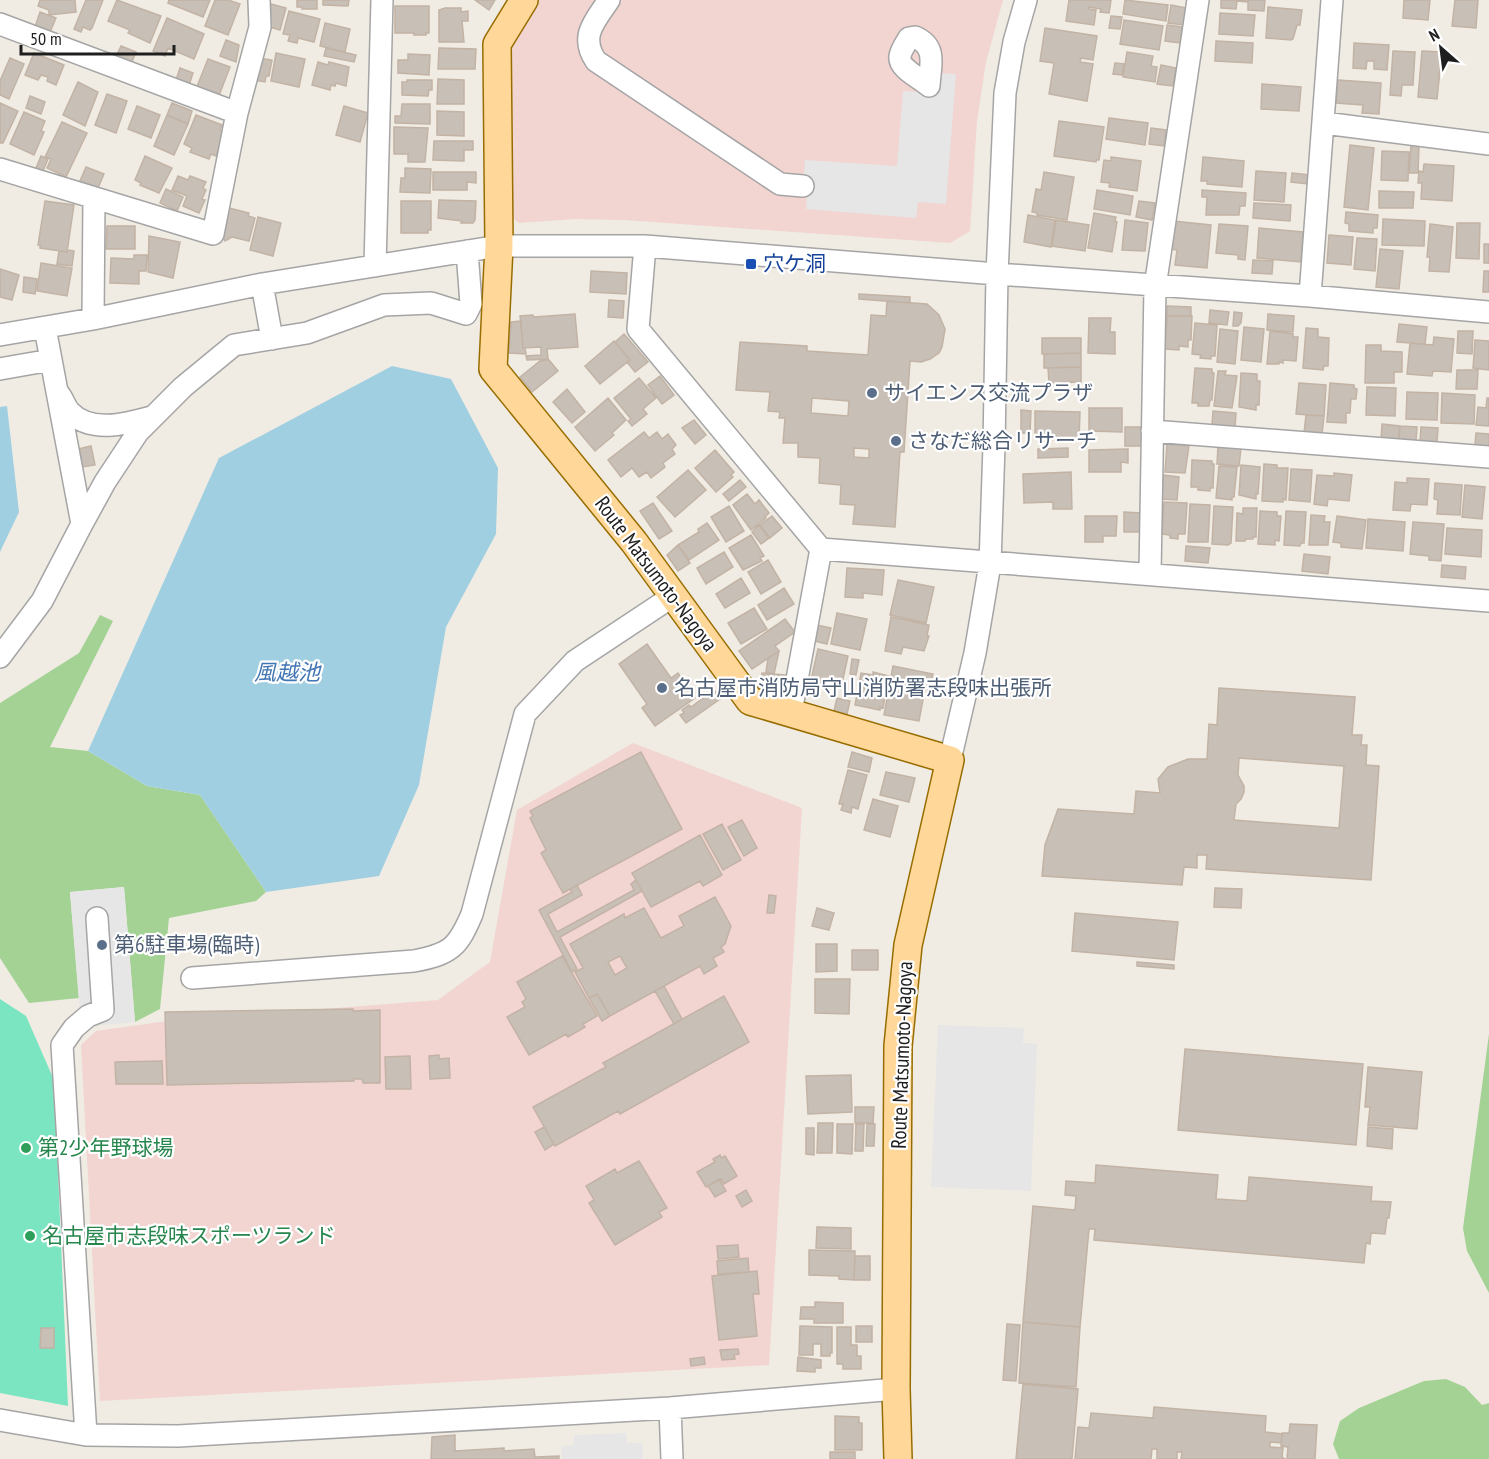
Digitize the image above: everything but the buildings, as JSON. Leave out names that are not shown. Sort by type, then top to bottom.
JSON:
[{"type":"main road","name":"Route Matsumoto-Nagoya","points":[[524,0],[497,44],[499,246],[493,369],[634,543],[750,701],[950,760],[908,945],[898,1046],[896,1389],[898,1459]]},
{"type":"street","points":[[0,169],[213,234],[237,113],[260,27],[260,0]]},
{"type":"street","points":[[375,266],[382,0]]},
{"type":"street","points":[[609,0],[588,36],[588,45],[596,62],[780,184],[803,186]]},
{"type":"street","points":[[950,760],[975,652],[990,564],[997,274],[1005,93],[1014,42],[1026,0]]},
{"type":"street","points":[[1150,574],[1155,287],[1198,0]]},
{"type":"street","points":[[1310,296],[1332,0]]},
{"type":"street","points":[[0,24],[237,113]]},
{"type":"street","points":[[1324,123],[1489,144]]},
{"type":"street","points":[[93,319],[94,198]]},
{"type":"street","points":[[0,336],[262,284],[499,246],[645,246],[1155,287],[1310,296],[1489,312]]},
{"type":"street","points":[[645,246],[638,329],[821,549],[1489,602]]},
{"type":"street","points":[[0,657],[42,601],[105,482],[138,432],[183,387],[234,345],[307,333],[384,305],[430,303],[466,314],[471,304],[467,251]]},
{"type":"street","points":[[262,284],[272,339]]},
{"type":"street","points":[[45,327],[82,524]]},
{"type":"street","points":[[0,369],[51,360]]},
{"type":"street","points":[[56,388],[69,411],[84,422],[121,426],[154,416]]},
{"type":"street","points":[[1152,431],[1489,457]]},
{"type":"street","points":[[791,712],[821,549]]},
{"type":"street","points":[[192,978],[414,961],[430,958],[449,950],[462,938],[472,914],[525,714],[575,661],[673,596]]},
{"type":"street","points":[[86,1435],[62,1045],[74,1028],[88,1016],[103,1010],[97,918]]},
{"type":"street","points":[[0,1420],[86,1435],[178,1436],[670,1408],[896,1389]]},
{"type":"street","points":[[670,1408],[672,1459]]},
{"type":"shaded area","points":[[536,0],[1003,0],[986,62],[977,121],[970,231],[950,243],[624,220],[575,219],[519,223],[510,216],[510,40]]},
{"type":"shaded area","points":[[937,73],[956,74],[946,204],[918,202],[916,218],[806,209],[807,194],[802,194],[805,160],[897,166],[903,91],[919,92],[920,88]]},
{"type":"shaded area","points":[[633,743],[802,808],[769,1365],[100,1401],[81,1045],[96,1031],[160,1022],[438,1000],[490,962],[517,810]]},
{"type":"shaded area","name":"第6駐車場(臨時)","points":[[124,887],[135,1022],[81,1027],[70,892]]},
{"type":"shaded area","points":[[938,1025],[1024,1028],[1023,1043],[1037,1044],[1031,1191],[931,1187]]},
{"type":"shaded area","points":[[626,1433],[627,1443],[642,1443],[643,1459],[562,1459],[561,1446],[574,1445],[574,1435]]},
{"type":"green space","points":[[100,615],[113,621],[50,747],[88,751],[147,786],[200,795],[266,892],[256,901],[169,918],[160,1009],[135,1022],[124,887],[70,892],[79,998],[29,1003],[0,958],[0,703],[79,653]]},
{"type":"green space","name":"名古屋市志段味スポーツランド","points":[[0,999],[26,1016],[54,1080],[68,1406],[0,1393]]},
{"type":"green space","points":[[1489,1034],[1489,1293],[1467,1251],[1463,1228]]},
{"type":"green space","points":[[1446,1379],[1465,1387],[1482,1405],[1489,1403],[1489,1459],[1339,1459],[1333,1444],[1340,1421],[1359,1408],[1424,1381]]},
{"type":"water","name":"風越池","points":[[392,366],[451,379],[498,468],[496,534],[446,627],[419,785],[379,876],[266,892],[200,795],[147,786],[88,751],[219,458]]},
{"type":"water","points":[[7,406],[19,512],[0,552],[0,407]]},
{"type":"place","name":"穴ケ洞","points":[[751,264]]},
{"type":"place","name":"サイエンス交流プラザ","points":[[872,393]]},
{"type":"place","name":"さなだ総合リサーチ","points":[[896,441]]},
{"type":"place","name":"名古屋市消防局守山消防署志段味出張所","points":[[662,688]]},
{"type":"place","name":"第6駐車場(臨時)","points":[[102,945]]},
{"type":"place","name":"第2少年野球場","points":[[26,1148]]},
{"type":"place","name":"名古屋市志段味スポーツランド","points":[[30,1236]]}]
